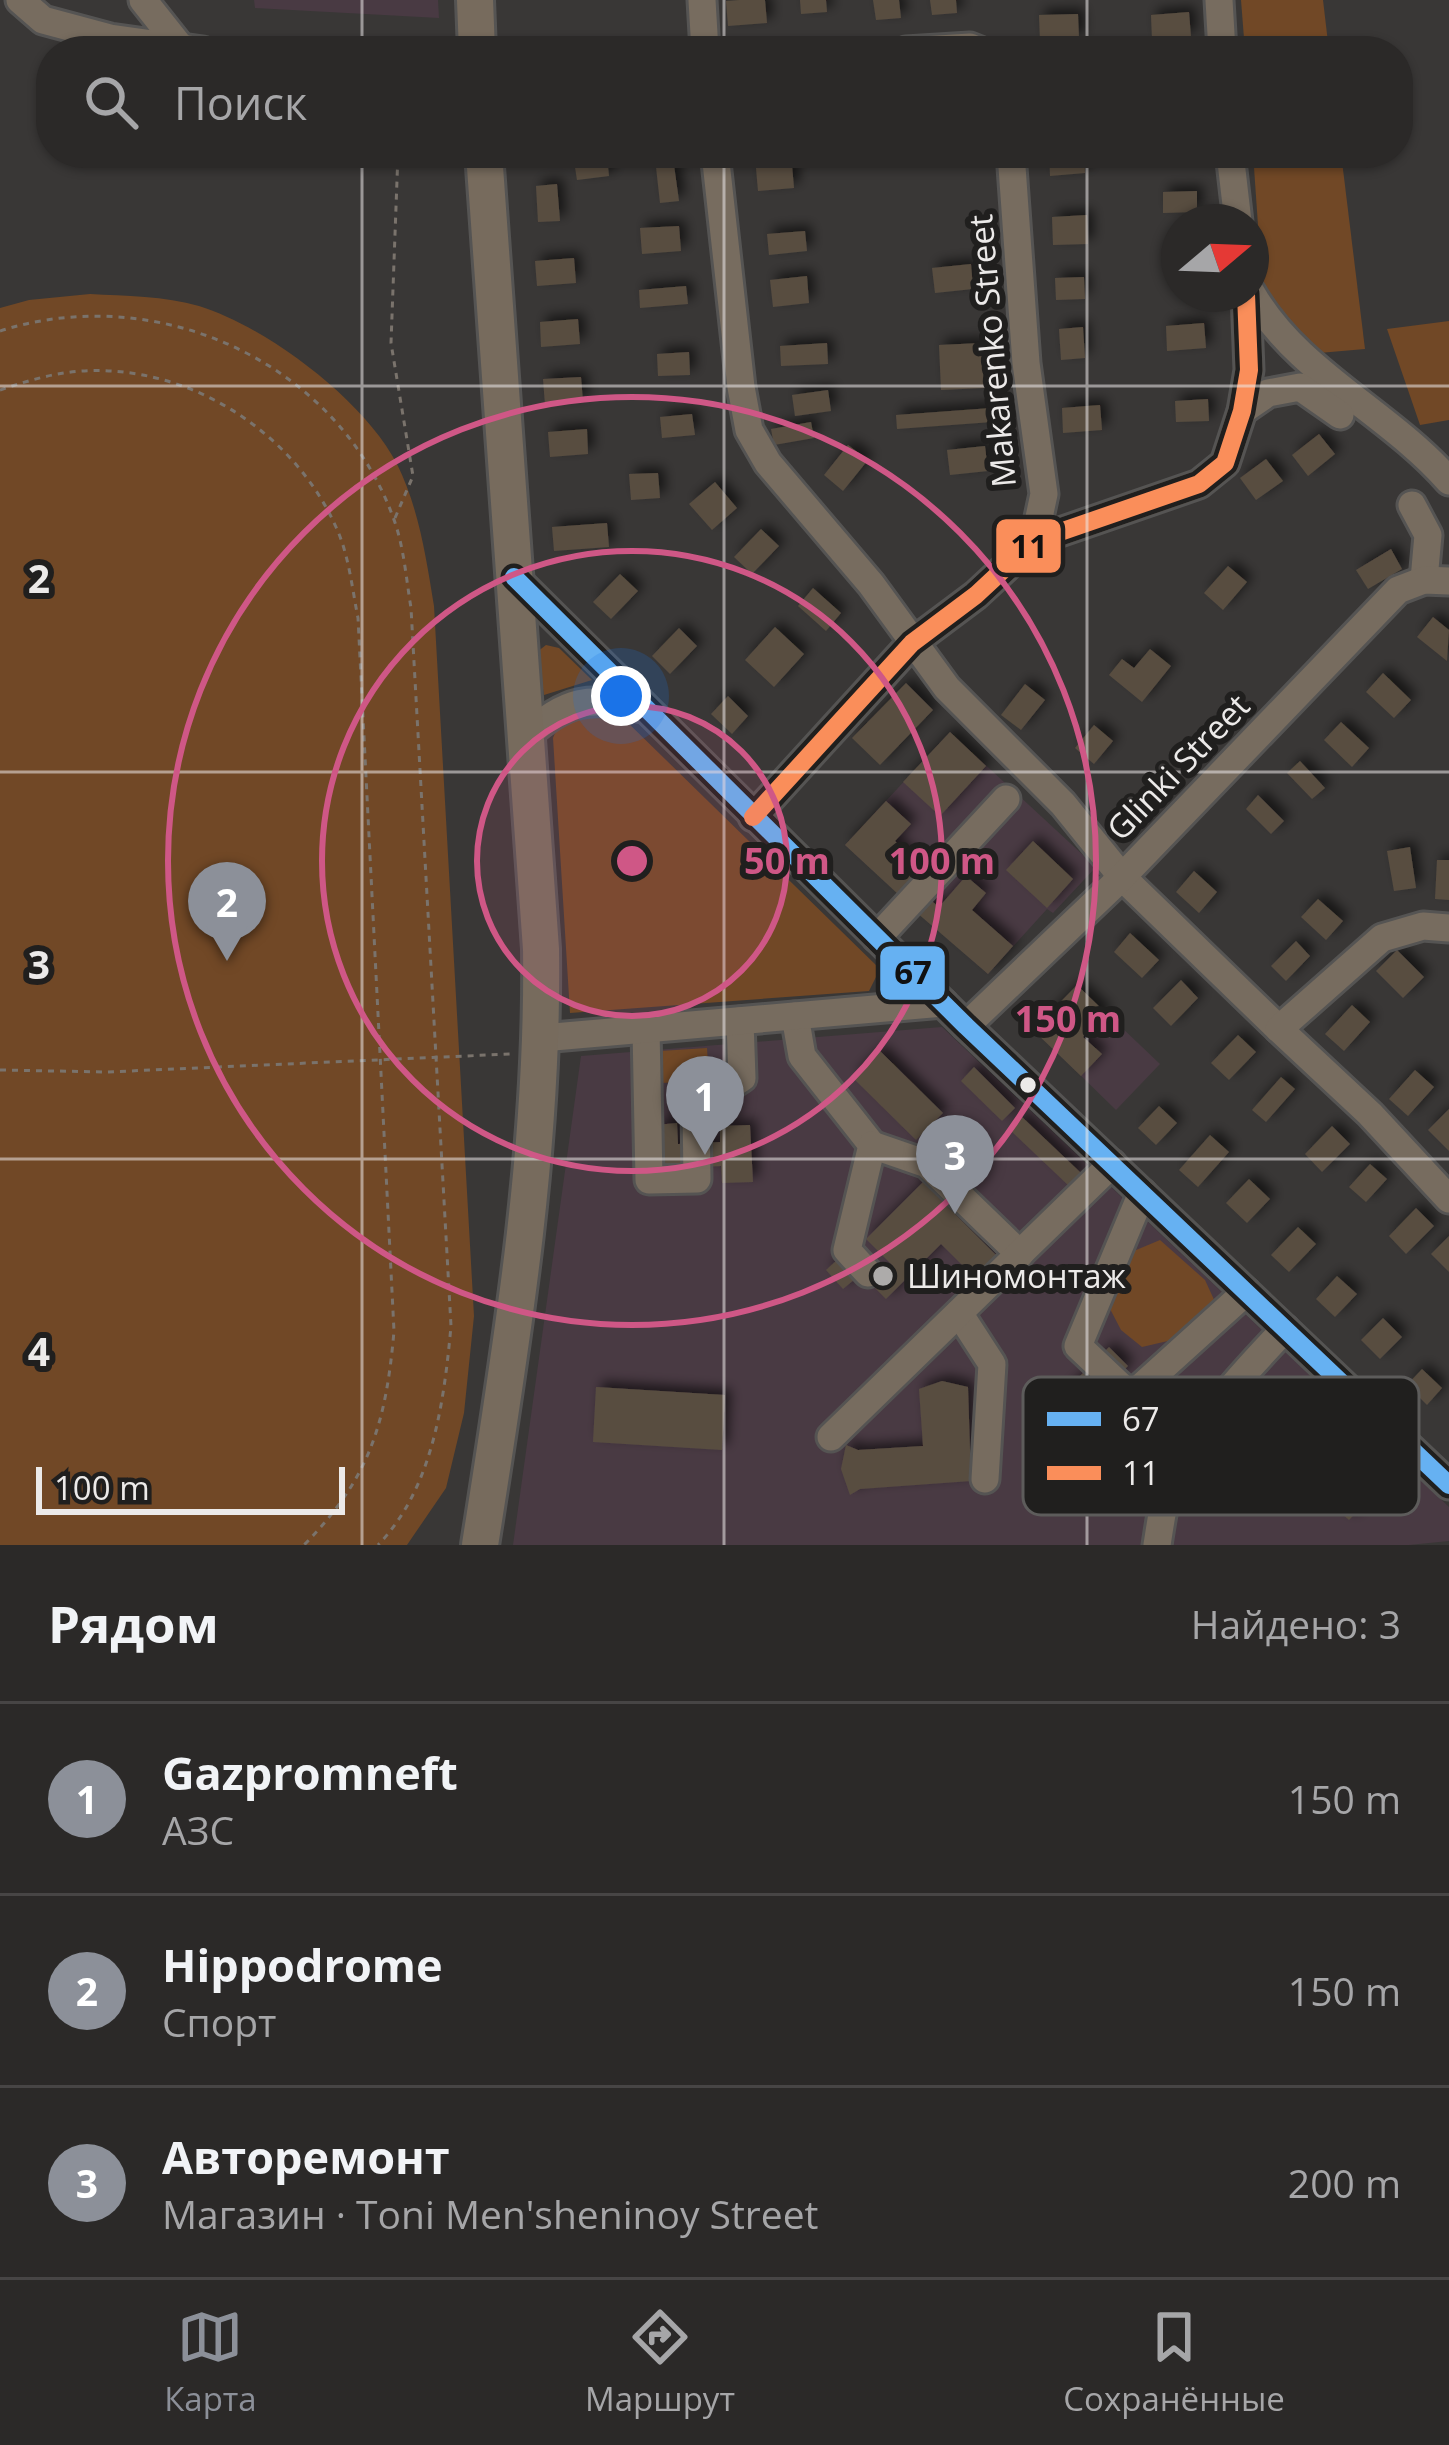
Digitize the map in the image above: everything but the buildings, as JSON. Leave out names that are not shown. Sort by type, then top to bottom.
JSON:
[{"type":"main road","points":[[475,0],[476,36]]},
{"type":"main road","points":[[480,1545],[529,1199],[542,1045],[541,949],[485,168]]},
{"type":"street","points":[[20,0],[43,20],[103,36]]},
{"type":"street","points":[[143,0],[178,36]]},
{"type":"street","points":[[702,0],[704,36]]},
{"type":"street","points":[[1220,0],[1221,36]]},
{"type":"street","points":[[718,168],[741,387],[749,430],[768,463],[871,584],[947,688],[1063,804],[1122,877],[1370,1114],[1449,1198]]},
{"type":"street","name":"Makarenko Street","points":[[1012,168],[1026,363],[1044,494],[1034,541]]},
{"type":"street","points":[[1232,168],[1236,204]]},
{"type":"street","points":[[753,817],[912,644],[976,596],[1034,541],[1199,484],[1225,463],[1249,370],[1249,312]]},
{"type":"street","points":[[1261,312],[1297,350],[1422,450],[1449,481]]},
{"type":"street","points":[[1238,420],[1268,393],[1300,387],[1340,415]]},
{"type":"street","points":[[1412,505],[1428,536],[1436,580]]},
{"type":"street","points":[[514,578],[966,1026],[1335,1377]]},
{"type":"street","name":"Glinki Street","points":[[966,1026],[1122,877],[1399,590],[1436,580]]},
{"type":"street","points":[[526,736],[567,706],[614,701],[641,708]]},
{"type":"street","points":[[877,938],[1006,799]]},
{"type":"street","points":[[1279,1029],[1382,938],[1423,926],[1449,928]]},
{"type":"street","points":[[542,1045],[646,1029],[944,1003]]},
{"type":"street","points":[[795,1016],[802,1056],[872,1145],[927,1164],[1020,1254]]},
{"type":"street","points":[[646,1029],[649,1180],[697,1179],[696,1108],[742,1078],[740,1021]]},
{"type":"street","points":[[868,1273],[847,1250],[872,1145]]},
{"type":"street","points":[[831,1437],[1112,1163]]},
{"type":"street","points":[[1111,1377],[1078,1346],[1142,1193]]},
{"type":"street","points":[[1152,1377],[1246,1292]]},
{"type":"street","points":[[959,1312],[992,1364],[985,1479]]},
{"type":"street","points":[[1240,1377],[1285,1329]]},
{"type":"street","points":[[1419,1456],[1449,1485]]},
{"type":"street","points":[[1157,1545],[1162,1515]]},
{"type":"path","points":[[394,520],[412,476],[391,343],[397,168]]},
{"type":"path","points":[[0,331],[49,319],[133,316],[228,342],[272,367],[314,400],[346,434],[374,476],[394,520],[411,608],[451,1326],[435,1441],[412,1491],[378,1545]]},
{"type":"path","points":[[0,391],[40,377],[83,371],[130,373],[216,400],[254,423],[288,454],[338,529],[358,618],[394,1280],[390,1376],[370,1456],[350,1493],[304,1545]]},
{"type":"path","points":[[0,1070],[107,1072],[436,1057],[542,1045]]},
{"type":"shaded area","points":[[254,0],[438,0],[439,18],[255,8]]},
{"type":"shaded area","points":[[1241,0],[1323,0],[1327,36],[1244,36]]},
{"type":"shaded area","points":[[1254,168],[1343,168],[1365,349],[1319,353],[1269,303],[1269,204],[1257,204]]},
{"type":"shaded area","points":[[90,294],[199,306],[254,331],[311,369],[382,440],[405,481],[425,551],[434,606],[474,1316],[464,1413],[446,1488],[407,1545],[0,1545],[0,308]]},
{"type":"shaded area","points":[[1449,321],[1449,420],[1420,425],[1387,329]]},
{"type":"shaded area","points":[[546,645],[559,648],[592,680],[544,695],[537,652]]},
{"type":"shaded area","points":[[622,717],[880,969],[869,991],[570,1013],[553,738],[567,721]]},
{"type":"shaded area","points":[[950,732],[1096,867],[1053,913],[1047,909],[988,974],[845,845]]},
{"type":"shaded area","points":[[1077,985],[1160,1064],[1116,1110],[1034,1030]]},
{"type":"shaded area","points":[[942,1027],[1312,1377],[1023,1377],[1023,1515],[1419,1515],[1419,1479],[1449,1507],[1449,1541],[1409,1545],[513,1545],[581,1056]]},
{"type":"shaded area","points":[[707,1048],[709,1081],[661,1083],[660,1051]]},
{"type":"shaded area","points":[[1160,1240],[1205,1280],[1216,1304],[1185,1337],[1142,1347],[1121,1330],[1108,1305],[1129,1253]]},
{"type":"transit line","name":"11","points":[[753,817],[912,643],[976,595],[1034,541],[1199,484],[1225,463],[1249,370],[1247,312]]},
{"type":"transit line","name":"67","points":[[514,577],[966,1026],[1335,1377]]},
{"type":"transit line","name":"67","points":[[1419,1456],[1449,1485]]},
{"type":"place","name":"Hippodrome","points":[[227,961]]},
{"type":"place","name":"Gazpromneft","points":[[705,1155]]},
{"type":"place","name":"Авторемонт","points":[[955,1214]]},
{"type":"place","name":"Шиномонтаж","points":[[883,1276]]}]
